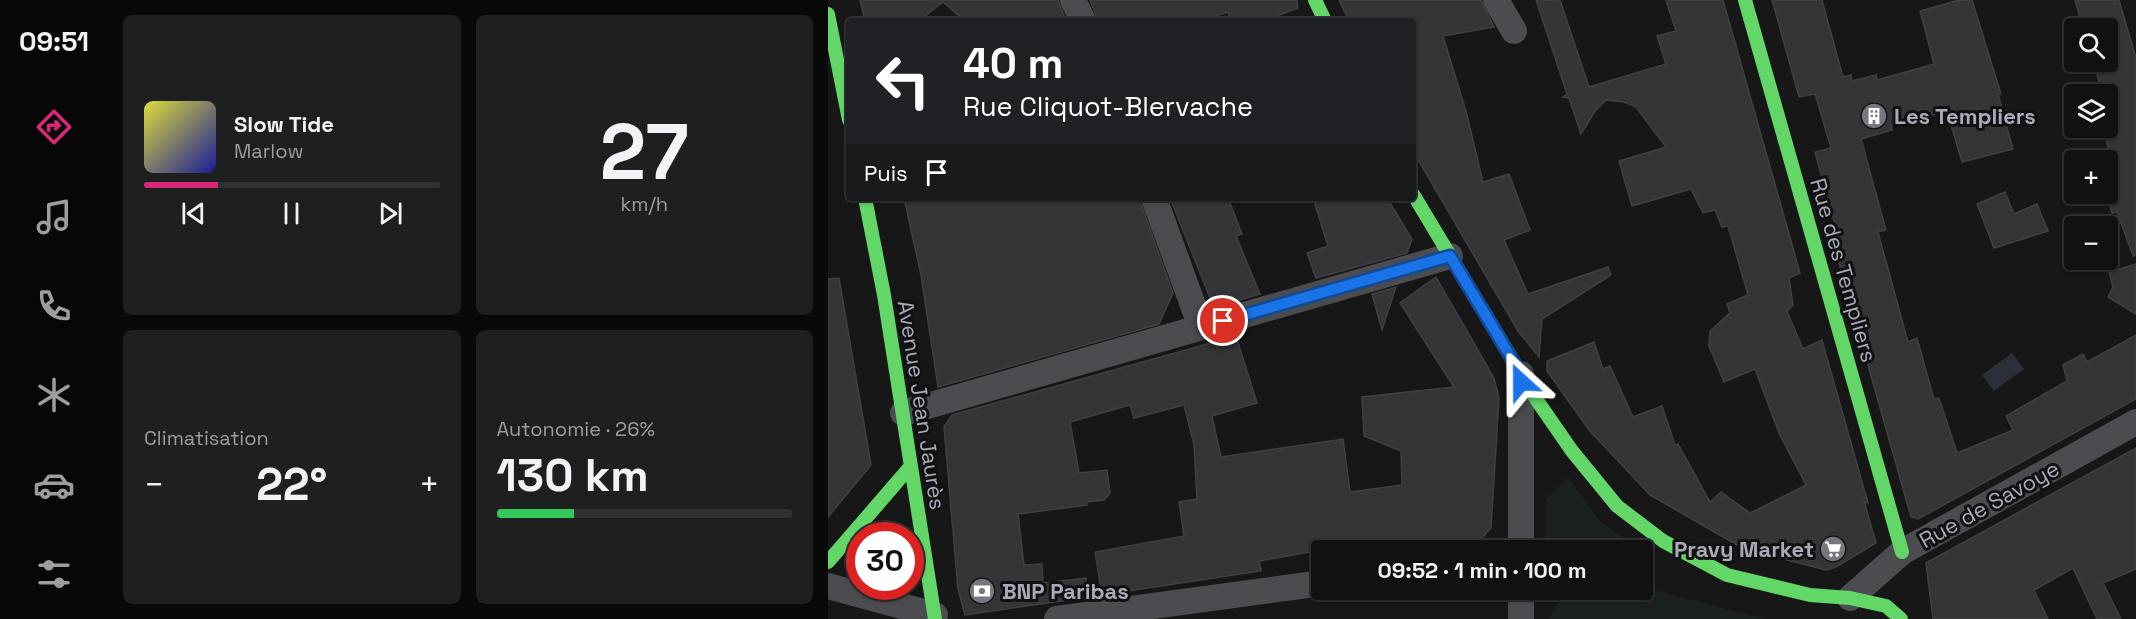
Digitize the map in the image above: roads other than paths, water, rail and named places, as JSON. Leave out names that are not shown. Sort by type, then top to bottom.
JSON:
[{"type":"street","points":[[1073,0],[1082,18]]},
{"type":"street","points":[[1315,0],[1324,18]]},
{"type":"street","points":[[1496,0],[1514,31]]},
{"type":"street","name":"Rue des Templiers","points":[[1745,0],[1902,552]]},
{"type":"street","points":[[828,14],[846,105]]},
{"type":"street","points":[[1416,199],[1521,374],[1572,451],[1617,506],[1663,541],[1727,575],[1810,595],[1850,598],[1886,606],[1901,619]]},
{"type":"street","name":"Avenue Jean Jaurès","points":[[866,201],[903,413],[935,617]]},
{"type":"street","points":[[1155,201],[1201,327]]},
{"type":"street","points":[[903,413],[1450,256]]},
{"type":"street","points":[[1521,374],[1521,540]]},
{"type":"street","name":"Rue de Savoye","points":[[1850,598],[1902,552],[2136,422]]},
{"type":"street","points":[[828,562],[910,467]]},
{"type":"street","points":[[1057,619],[1311,584]]},
{"type":"street","points":[[828,586],[935,617]]},
{"type":"street","points":[[1521,600],[1521,619]]},
{"type":"place","name":"Les Templiers","points":[[1874,116]]},
{"type":"place","name":"Pravy Market","points":[[1833,549]]},
{"type":"place","name":"BNP Paribas","points":[[982,591]]}]
